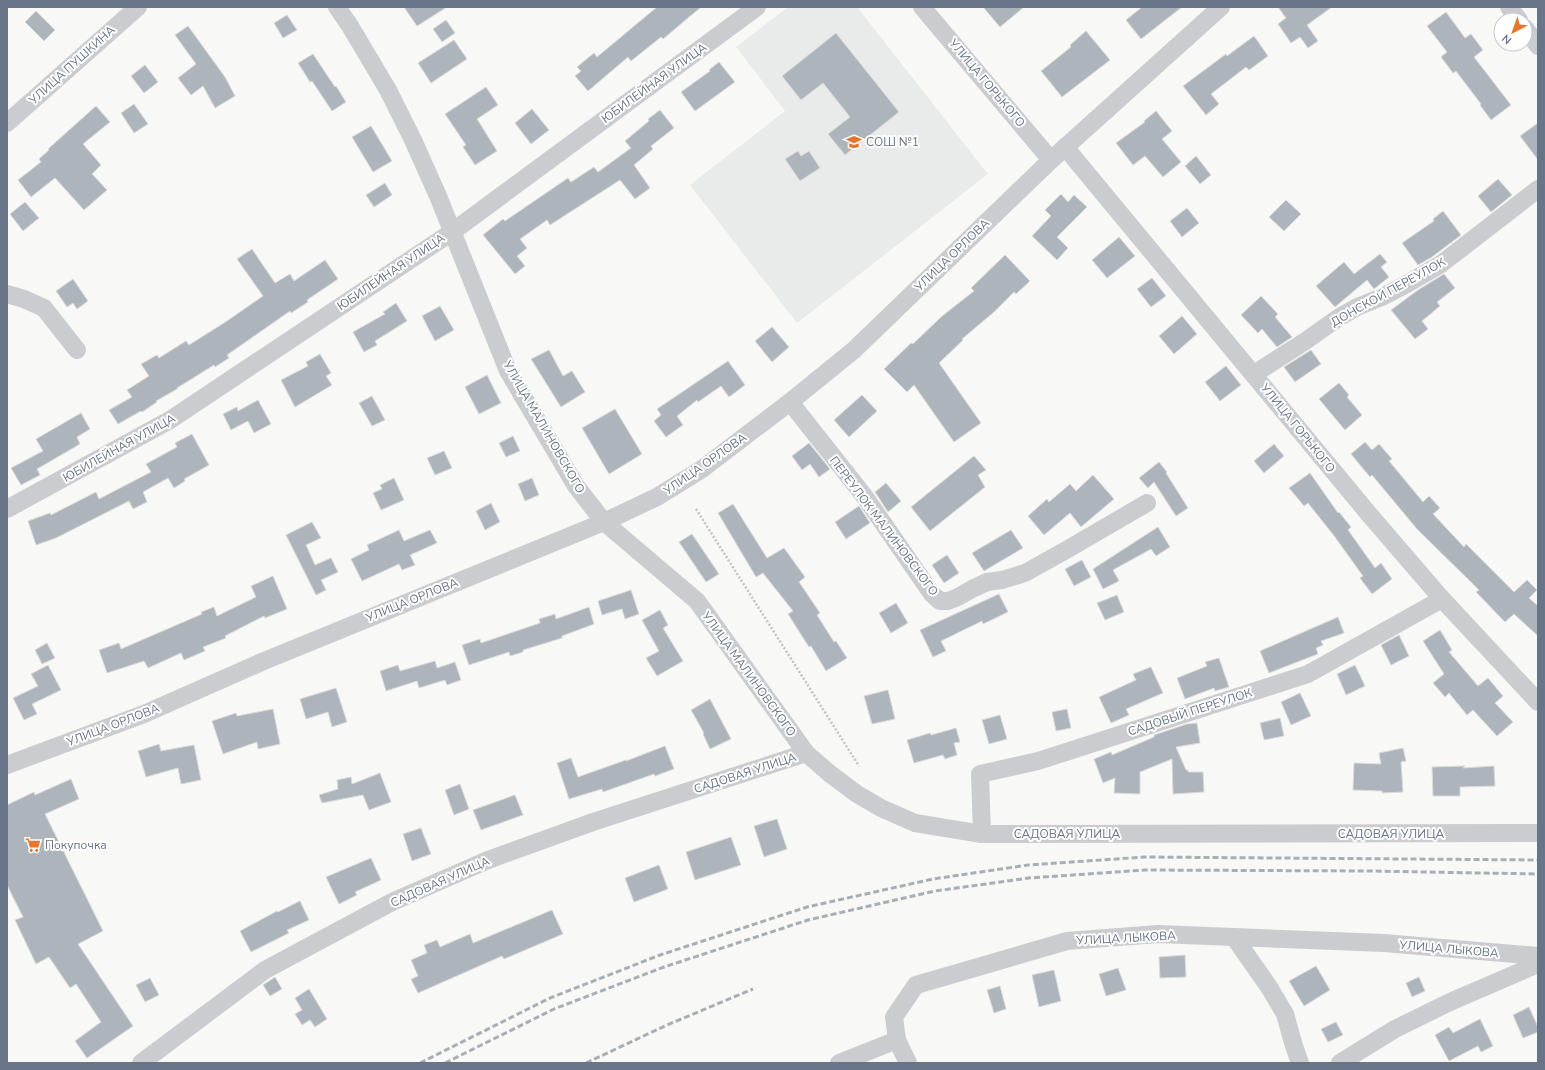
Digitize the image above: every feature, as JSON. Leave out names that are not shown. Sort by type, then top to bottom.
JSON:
[{"type":"street","name":"УЛИЦА ПУШКИНА","points":[[7,123],[138,7]]},
{"type":"street","name":"УЛИЦА МАЛИНОВСКОГО","points":[[337,7],[388,90],[410,132],[438,196],[508,371],[576,486],[604,522],[697,601],[806,753]]},
{"type":"street","name":"ЮБИЛЕЙНАЯ УЛИЦА","points":[[7,509],[170,420],[452,232],[757,7]]},
{"type":"street","name":"УЛИЦА ГОРЬКОГО","points":[[922,7],[1051,160]]},
{"type":"street","name":"УЛИЦА ОРЛОВА","points":[[7,765],[144,714],[271,658],[604,522],[657,497],[696,473],[790,402],[854,350],[1051,160],[1221,7]]},
{"type":"street","name":"УЛИЦА ГОРЬКОГО","points":[[1065,147],[1368,513],[1442,599],[1538,702]]},
{"type":"street","name":"ДОНСКОЙ ПЕРЕУЛОК","points":[[1254,374],[1338,318],[1357,307],[1399,288],[1440,264],[1538,189]]},
{"type":"street","points":[[7,294],[24,299],[44,308],[77,350]]},
{"type":"street","name":"ПЕРЕУЛОК МАЛИНОВСКОГО","points":[[790,402],[865,497],[932,594],[940,601],[948,601],[958,597],[987,582],[1002,580],[1025,573],[1147,502]]},
{"type":"street","name":"САДОВЫЙ ПЕРЕУЛОК","points":[[982,834],[980,774],[1038,761],[1308,674],[1442,599]]},
{"type":"street","name":"САДОВАЯ УЛИЦА","points":[[141,1063],[265,970],[392,902],[488,860],[593,822],[806,753],[857,794],[881,808],[915,823],[982,834],[1538,833]]},
{"type":"street","name":"УЛИЦА ЛЫКОВА","points":[[908,1063],[897,1040],[894,1017],[916,985],[1067,942],[1158,934],[1384,943],[1538,956]]},
{"type":"street","points":[[1234,937],[1269,987],[1285,1014],[1300,1063]]},
{"type":"street","points":[[1340,1063],[1395,1029],[1450,1002],[1538,964]]},
{"type":"street","points":[[839,1063],[897,1040]]},
{"type":"path","points":[[696,509],[859,766]]},
{"type":"shaded area","name":"СОШ №1","points":[[788,7],[857,7],[988,174],[797,323],[690,185],[785,111],[736,47]]},
{"type":"building","points":[[404,7],[447,7],[417,26]]},
{"type":"building","points":[[657,7],[701,7],[663,39],[661,37],[631,61],[628,57],[588,91],[575,76],[581,71],[577,67],[594,53],[597,57]]},
{"type":"building","points":[[983,7],[1024,7],[1000,27]]},
{"type":"building","points":[[1142,7],[1182,7],[1141,39],[1126,20]]},
{"type":"building","points":[[1278,7],[1332,7],[1307,25],[1318,41],[1308,48],[1300,37],[1291,43],[1278,24],[1286,18]]},
{"type":"building","points":[[36,11],[55,30],[44,41],[25,22]]},
{"type":"building","points":[[1446,12],[1465,38],[1471,34],[1483,50],[1474,57],[1511,105],[1491,120],[1456,71],[1453,73],[1441,57],[1447,52],[1427,26]]},
{"type":"building","points":[[287,15],[297,30],[283,38],[274,23]]},
{"type":"building","points":[[446,20],[455,33],[442,42],[433,29]]},
{"type":"building","points":[[188,26],[225,77],[235,96],[215,108],[203,86],[191,95],[178,78],[196,64],[175,35]]},
{"type":"building","points":[[1086,31],[1110,60],[1062,97],[1041,71],[1071,47],[1070,45]]},
{"type":"building","points":[[836,33],[899,112],[845,155],[828,134],[850,117],[823,83],[801,100],[782,76]]},
{"type":"building","points":[[1254,36],[1268,56],[1249,70],[1246,67],[1211,94],[1219,104],[1206,115],[1183,86],[1226,54],[1227,56]]},
{"type":"building","points":[[454,40],[467,59],[431,83],[418,63]]},
{"type":"building","points":[[313,54],[346,102],[332,111],[298,63]]},
{"type":"building","points":[[719,62],[735,82],[695,111],[681,92],[710,71],[709,70]]},
{"type":"building","points":[[145,65],[158,82],[144,93],[131,76]]},
{"type":"building","points":[[486,87],[498,105],[477,119],[497,151],[475,165],[463,147],[466,145],[445,114]]},
{"type":"building","points":[[134,104],[148,124],[134,133],[121,113]]},
{"type":"building","points":[[96,106],[110,122],[83,144],[101,165],[92,174],[107,190],[84,210],[55,178],[31,197],[18,180],[41,162],[39,159],[49,150],[48,149]]},
{"type":"building","points":[[532,109],[549,130],[531,144],[515,123]]},
{"type":"building","points":[[660,110],[674,128],[651,146],[653,149],[634,165],[650,188],[635,199],[620,180],[550,225],[547,220],[520,239],[527,248],[517,256],[525,266],[515,274],[483,235],[503,219],[505,221],[568,178],[571,182],[594,167],[598,172],[631,148],[625,141],[649,121],[648,119]]},
{"type":"building","points":[[1156,111],[1172,131],[1162,139],[1181,162],[1163,177],[1145,156],[1133,165],[1116,143],[1145,122],[1144,121]]},
{"type":"building","points":[[1538,123],[1538,160],[1520,136]]},
{"type":"building","points":[[371,126],[392,161],[373,172],[352,137]]},
{"type":"building","points":[[798,151],[801,156],[809,151],[820,168],[800,181],[785,159]]},
{"type":"building","points":[[1196,156],[1211,175],[1200,184],[1185,166]]},
{"type":"building","points":[[1498,179],[1512,195],[1491,212],[1478,196]]},
{"type":"building","points":[[385,183],[392,195],[374,207],[366,195]]},
{"type":"building","points":[[1061,194],[1068,202],[1074,195],[1087,207],[1057,237],[1068,248],[1057,260],[1032,236],[1051,216],[1045,210]]},
{"type":"building","points":[[1286,200],[1301,214],[1284,231],[1269,217]]},
{"type":"building","points":[[25,202],[39,218],[23,231],[10,214]]},
{"type":"building","points":[[1187,208],[1199,223],[1182,237],[1170,221]]},
{"type":"building","points":[[1443,211],[1461,235],[1432,257],[1418,265],[1402,243],[1434,221],[1433,219]]},
{"type":"building","points":[[1119,237],[1135,256],[1107,278],[1092,260]]},
{"type":"building","points":[[252,249],[275,283],[290,274],[294,281],[325,260],[338,279],[307,300],[308,302],[291,313],[290,311],[227,355],[229,358],[215,367],[214,365],[156,401],[157,402],[142,412],[141,411],[118,424],[109,410],[132,397],[127,390],[149,376],[141,364],[157,355],[159,358],[186,341],[189,345],[263,296],[237,259]]},
{"type":"building","points":[[1380,254],[1387,262],[1381,267],[1389,277],[1374,289],[1367,280],[1335,307],[1316,286],[1344,262],[1354,274]]},
{"type":"building","points":[[1005,255],[1030,281],[1016,294],[1014,292],[994,312],[962,339],[963,340],[939,363],[981,423],[954,442],[914,385],[907,392],[884,369],[941,317],[974,291],[971,288]]},
{"type":"building","points":[[1444,274],[1455,288],[1437,302],[1440,306],[1422,321],[1428,329],[1415,339],[1391,310],[1418,290]]},
{"type":"building","points":[[1152,278],[1166,296],[1151,307],[1137,289]]},
{"type":"building","points":[[73,279],[88,301],[77,309],[73,303],[67,307],[56,291]]},
{"type":"building","points":[[1261,296],[1278,314],[1275,317],[1292,337],[1277,347],[1262,329],[1258,333],[1241,315]]},
{"type":"building","points":[[396,303],[407,321],[375,341],[377,345],[364,352],[353,332],[385,314],[383,312]]},
{"type":"building","points":[[440,306],[454,330],[435,341],[422,316]]},
{"type":"building","points":[[1182,316],[1197,334],[1174,354],[1159,336]]},
{"type":"building","points":[[772,327],[789,347],[772,362],[755,341]]},
{"type":"building","points":[[549,350],[563,376],[572,371],[585,392],[561,407],[531,359]]},
{"type":"building","points":[[1311,350],[1321,364],[1295,382],[1284,367]]},
{"type":"building","points":[[320,354],[331,373],[326,376],[332,385],[295,407],[281,380],[308,366],[306,362]]},
{"type":"building","points":[[728,361],[745,385],[729,397],[721,386],[698,402],[697,400],[677,416],[683,425],[666,437],[654,421],[661,415],[657,409]]},
{"type":"building","points":[[1226,366],[1241,385],[1220,401],[1205,382]]},
{"type":"building","points":[[487,375],[501,403],[479,414],[465,387]]},
{"type":"building","points":[[1339,383],[1349,395],[1347,397],[1362,415],[1345,430],[1319,399]]},
{"type":"building","points":[[862,395],[877,411],[849,437],[834,420]]},
{"type":"building","points":[[372,396],[385,420],[372,426],[359,403]]},
{"type":"building","points":[[258,400],[271,424],[254,433],[248,421],[231,430],[223,414],[237,407],[238,411]]},
{"type":"building","points":[[615,409],[642,454],[609,474],[582,428]]},
{"type":"building","points":[[81,413],[90,429],[77,437],[80,444],[37,469],[40,475],[21,485],[11,468],[43,451],[36,439]]},
{"type":"building","points":[[192,434],[209,465],[184,479],[185,481],[174,488],[168,478],[143,492],[147,502],[133,509],[129,501],[56,538],[36,545],[28,521],[50,513],[51,515],[96,492],[99,499],[151,472],[146,464],[177,447],[175,443]]},
{"type":"building","points":[[513,436],[520,451],[506,457],[499,443]]},
{"type":"building","points":[[1365,442],[1372,450],[1379,444],[1392,459],[1389,461],[1423,502],[1429,496],[1440,508],[1433,514],[1464,547],[1466,544],[1514,592],[1527,580],[1537,590],[1529,598],[1538,606],[1538,636],[1514,614],[1505,622],[1476,592],[1479,590],[1417,529],[1372,475],[1370,477],[1351,454]]},
{"type":"building","points":[[809,443],[830,469],[819,477],[810,464],[802,470],[792,456]]},
{"type":"building","points":[[1274,444],[1284,456],[1264,473],[1254,461]]},
{"type":"building","points":[[444,451],[452,468],[435,475],[427,458]]},
{"type":"building","points":[[974,456],[986,470],[978,475],[985,487],[930,531],[911,507]]},
{"type":"building","points":[[1159,462],[1167,472],[1166,473],[1188,508],[1176,516],[1154,482],[1148,488],[1139,478]]},
{"type":"building","points":[[1310,473],[1338,513],[1339,512],[1351,527],[1348,530],[1375,568],[1381,563],[1392,579],[1372,594],[1360,578],[1363,576],[1335,537],[1308,503],[1304,506],[1289,488]]},
{"type":"building","points":[[1093,475],[1114,499],[1081,527],[1070,513],[1044,535],[1028,516],[1047,499],[1049,502],[1070,484],[1076,491]]},
{"type":"building","points":[[394,478],[404,500],[381,510],[373,493],[382,489],[380,485]]},
{"type":"building","points":[[532,478],[539,495],[525,501],[518,484]]},
{"type":"building","points":[[886,483],[901,501],[888,512],[875,492]]},
{"type":"building","points":[[491,503],[500,522],[485,530],[476,511]]},
{"type":"building","points":[[733,504],[767,558],[784,548],[805,577],[799,582],[820,613],[817,615],[834,642],[836,641],[847,658],[826,671],[811,646],[809,647],[788,614],[793,611],[763,573],[756,577],[718,513]]},
{"type":"building","points":[[859,506],[870,523],[846,539],[835,522]]},
{"type":"building","points":[[312,522],[321,538],[306,545],[315,565],[331,558],[338,572],[321,580],[326,590],[316,595],[286,535]]},
{"type":"building","points":[[1158,527],[1170,547],[1156,556],[1151,549],[1113,570],[1119,581],[1103,589],[1093,569]]},
{"type":"building","points":[[399,530],[404,541],[430,530],[437,543],[410,555],[415,565],[402,570],[399,564],[362,581],[351,559],[369,550],[367,545]]},
{"type":"building","points":[[1011,530],[1023,548],[984,571],[972,553]]},
{"type":"building","points":[[692,534],[719,574],[706,582],[679,542]]},
{"type":"building","points":[[947,555],[959,573],[944,583],[932,565]]},
{"type":"building","points":[[1082,560],[1091,577],[1074,586],[1065,569]]},
{"type":"building","points":[[273,576],[287,609],[265,618],[264,616],[225,636],[226,638],[203,647],[205,651],[184,660],[181,653],[148,668],[144,661],[107,673],[99,650],[119,643],[121,649],[202,614],[201,612],[214,607],[217,616],[256,597],[251,586]]},
{"type":"building","points":[[631,590],[639,614],[625,619],[622,609],[602,615],[598,601]]},
{"type":"building","points":[[999,594],[1008,612],[983,624],[982,621],[941,641],[946,651],[933,657],[920,630]]},
{"type":"building","points":[[1117,595],[1124,612],[1105,620],[1097,603]]},
{"type":"building","points":[[896,603],[908,623],[891,633],[879,613]]},
{"type":"building","points":[[589,607],[594,624],[562,636],[562,638],[523,650],[523,652],[510,656],[509,652],[469,665],[462,645],[480,639],[481,643],[540,623],[539,619],[555,614],[556,619]]},
{"type":"building","points":[[660,610],[668,625],[663,628],[683,661],[657,676],[646,658],[659,651],[642,620]]},
{"type":"building","points":[[1338,617],[1344,633],[1321,641],[1323,645],[1316,648],[1318,654],[1269,673],[1260,651]]},
{"type":"building","points":[[1440,630],[1452,650],[1449,652],[1478,686],[1488,678],[1503,696],[1495,703],[1513,722],[1497,736],[1473,710],[1467,715],[1449,693],[1445,697],[1433,683],[1444,674],[1423,641]]},
{"type":"building","points":[[1399,635],[1409,656],[1391,665],[1381,645]]},
{"type":"building","points":[[47,643],[55,658],[42,664],[35,650]]},
{"type":"building","points":[[1219,658],[1229,687],[1215,691],[1214,688],[1185,699],[1177,678],[1207,666],[1205,662]]},
{"type":"building","points":[[435,661],[437,668],[455,662],[461,680],[447,685],[445,680],[419,688],[417,681],[386,691],[380,671],[398,665],[400,671]]},
{"type":"building","points":[[48,665],[61,690],[32,704],[37,714],[24,720],[13,698],[38,686],[31,674]]},
{"type":"building","points":[[1355,665],[1365,686],[1346,695],[1337,674]]},
{"type":"building","points":[[1151,667],[1163,693],[1126,709],[1129,715],[1111,723],[1099,697],[1136,680],[1133,674]]},
{"type":"building","points":[[336,688],[347,722],[332,727],[328,712],[306,719],[300,699]]},
{"type":"building","points":[[888,690],[895,719],[872,724],[864,696]]},
{"type":"building","points":[[1300,693],[1311,716],[1291,725],[1281,702]]},
{"type":"building","points":[[710,699],[731,739],[710,749],[703,734],[704,733],[691,710]]},
{"type":"building","points":[[273,709],[280,744],[258,749],[257,742],[223,754],[212,721],[236,713],[237,716]]},
{"type":"building","points":[[1067,709],[1071,728],[1056,731],[1052,712]]},
{"type":"building","points":[[1000,715],[1007,739],[989,744],[982,720]]},
{"type":"building","points":[[1280,718],[1284,736],[1264,740],[1260,723]]},
{"type":"building","points":[[1197,723],[1200,743],[1176,747],[1188,772],[1203,772],[1204,792],[1173,794],[1172,759],[1140,772],[1140,794],[1114,793],[1115,778],[1103,783],[1094,759],[1111,752],[1112,755],[1154,737],[1154,735],[1187,724]]},
{"type":"building","points":[[956,728],[960,742],[954,743],[957,755],[945,759],[943,755],[914,763],[907,740],[930,733],[931,735]]},
{"type":"building","points":[[159,744],[161,751],[194,745],[201,780],[181,784],[178,768],[146,777],[138,751]]},
{"type":"building","points":[[665,746],[674,769],[655,776],[654,774],[603,792],[602,789],[569,799],[557,763],[571,758],[578,777]]},
{"type":"building","points":[[1403,748],[1406,761],[1401,762],[1403,792],[1382,793],[1382,791],[1353,790],[1354,763],[1381,764],[1379,753]]},
{"type":"building","points":[[1465,766],[1463,768],[1494,766],[1495,786],[1460,787],[1460,796],[1433,796],[1432,767]]},
{"type":"building","points":[[380,773],[391,802],[369,810],[363,795],[322,803],[319,795],[338,789],[337,780],[351,777],[352,784]]},
{"type":"building","name":"Покупочка","points":[[71,779],[79,799],[45,814],[103,931],[78,944],[133,1026],[87,1058],[75,1041],[101,1022],[76,984],[70,988],[49,957],[36,964],[15,920],[23,917],[7,885],[7,805],[34,792],[35,795]]},
{"type":"building","points":[[460,784],[469,809],[454,815],[445,790]]},
{"type":"building","points":[[515,795],[523,815],[481,830],[473,810]]},
{"type":"building","points":[[777,819],[787,849],[764,857],[754,826]]},
{"type":"building","points":[[421,828],[431,854],[412,861],[403,834]]},
{"type":"building","points":[[731,837],[741,865],[695,880],[686,852]]},
{"type":"building","points":[[371,858],[381,880],[355,892],[357,895],[339,904],[326,877]]},
{"type":"building","points":[[659,865],[668,889],[634,902],[625,878]]},
{"type":"building","points":[[300,901],[309,920],[287,930],[289,933],[251,952],[240,931],[277,911],[278,912]]},
{"type":"building","points":[[552,910],[563,934],[504,959],[502,956],[418,993],[411,979],[418,976],[411,960],[427,953],[424,945],[437,940],[440,947],[470,934],[473,943]]},
{"type":"building","points":[[1185,955],[1186,977],[1160,978],[1159,957]]},
{"type":"building","points":[[1316,966],[1330,990],[1304,1006],[1289,981]]},
{"type":"building","points":[[1118,968],[1126,990],[1106,996],[1099,974]]},
{"type":"building","points":[[1054,970],[1061,1001],[1039,1007],[1032,975]]},
{"type":"building","points":[[275,977],[282,989],[270,996],[263,985]]},
{"type":"building","points":[[1419,977],[1425,991],[1412,997],[1406,983]]},
{"type":"building","points":[[150,978],[159,995],[145,1002],[136,985]]},
{"type":"building","points":[[1000,986],[1006,1009],[994,1013],[987,990]]},
{"type":"building","points":[[309,989],[327,1019],[315,1027],[310,1020],[302,1025],[295,1014],[302,1010],[295,998]]},
{"type":"building","points":[[1529,1007],[1538,1027],[1538,1032],[1523,1038],[1513,1015]]},
{"type":"building","points":[[1480,1019],[1493,1046],[1481,1052],[1478,1046],[1449,1061],[1435,1035],[1449,1027],[1453,1033]]},
{"type":"building","points":[[1336,1022],[1343,1035],[1328,1042],[1321,1029]]},
{"type":"railway","points":[[420,1063],[550,998],[660,955],[807,907],[933,879],[1028,865],[1145,857],[1538,860]]},
{"type":"railway","points":[[445,1063],[554,1009],[664,967],[808,920],[935,891],[1029,878],[1145,870],[1369,871],[1538,874]]},
{"type":"railway","points":[[586,1063],[667,1025],[753,989]]},
{"type":"place","name":"СОШ №1","points":[[854,142]]},
{"type":"place","name":"Покупочка","points":[[33,845]]}]
